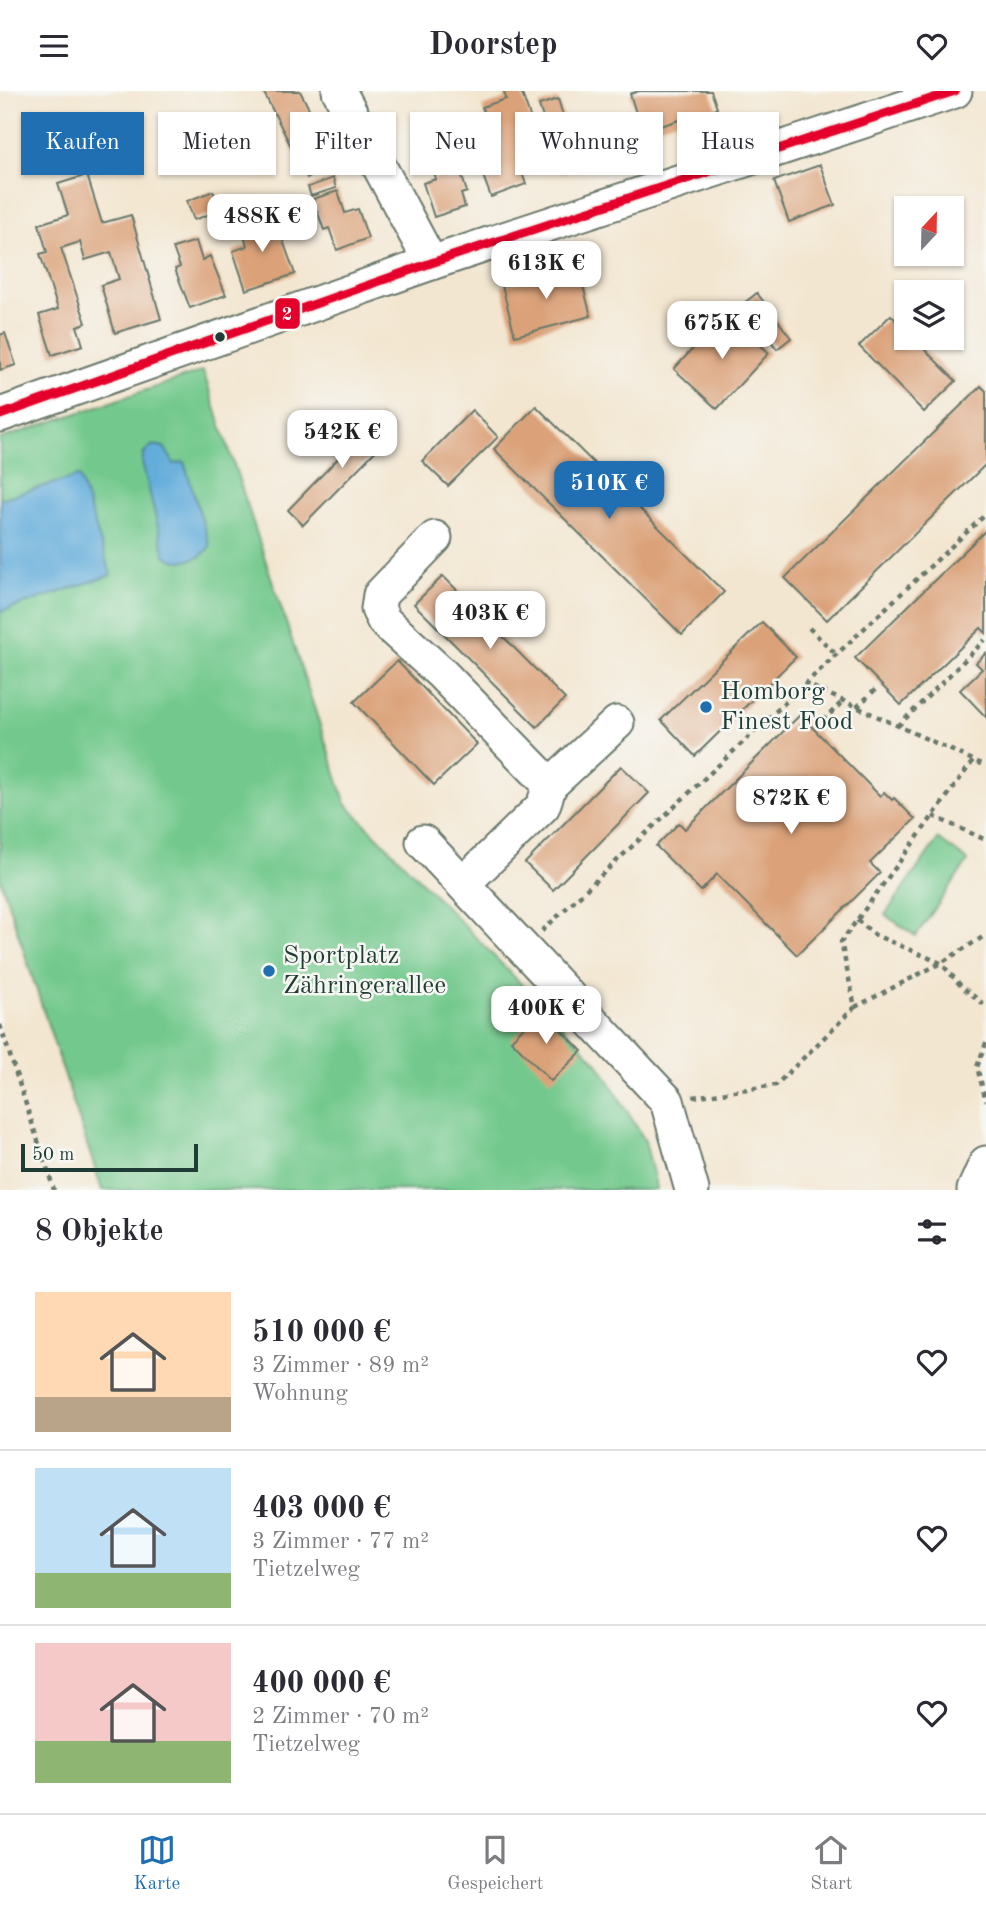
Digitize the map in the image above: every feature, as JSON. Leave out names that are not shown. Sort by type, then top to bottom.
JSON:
[{"type":"street","points":[[339,91],[431,263]]},
{"type":"street","points":[[0,415],[895,100],[955,91]]},
{"type":"street","points":[[435,538],[380,596],[378,609],[384,621],[441,673],[550,785]]},
{"type":"street","points":[[464,884],[543,806],[550,785],[617,723]]},
{"type":"street","points":[[423,842],[667,1101],[692,1190]]},
{"type":"street","points":[[974,1190],[986,1163]]},
{"type":"path","points":[[524,948],[986,514]]},
{"type":"path","points":[[809,628],[837,655]]},
{"type":"path","points":[[898,726],[985,640]]},
{"type":"path","points":[[804,683],[986,766]]},
{"type":"path","points":[[857,707],[877,688]]},
{"type":"path","points":[[823,721],[843,701]]},
{"type":"path","points":[[855,1007],[841,942],[973,761]]},
{"type":"path","points":[[933,817],[986,840]]},
{"type":"path","points":[[857,920],[875,935],[941,963],[961,986],[986,1006]]},
{"type":"path","points":[[667,1101],[776,1085],[855,1007],[941,963],[986,935]]},
{"type":"path","points":[[0,1025],[54,1190]]},
{"type":"path","points":[[986,1043],[977,1067],[986,1101]]},
{"type":"green space","name":"Sportplatz Zähringerallee","points":[[203,371],[346,804],[599,1064],[645,1141],[657,1190],[102,1190],[0,878],[0,439]]},
{"type":"green space","points":[[938,839],[968,861],[916,936],[885,915]]},
{"type":"water","points":[[153,445],[164,447],[174,464],[184,462],[210,546],[195,558],[183,561],[165,555],[142,462],[144,453]]},
{"type":"water","points":[[79,476],[111,575],[0,612],[0,499]]},
{"type":"building","points":[[263,91],[300,91],[311,112],[290,112],[290,144],[276,112]]},
{"type":"building","points":[[521,91],[528,112],[515,112],[515,175],[523,175],[526,184],[491,197],[483,175],[501,175],[501,112],[484,112],[482,107],[506,99],[504,92]]},
{"type":"building","points":[[639,91],[711,91],[717,108],[704,112],[677,112],[677,121],[663,125],[663,112],[636,112],[630,94]]},
{"type":"building","points":[[558,99],[562,112],[541,112],[539,105]]},
{"type":"building","points":[[820,165],[835,205],[789,222],[774,181]]},
{"type":"building","points":[[87,175],[102,223],[131,215],[161,319],[115,333],[101,285],[119,279],[111,252],[85,260],[80,242],[61,248],[86,323],[77,326],[83,345],[52,355],[39,315],[58,309],[40,254],[47,252],[39,224],[68,215],[58,184]]},
{"type":"building","points":[[435,175],[462,175],[467,192],[461,194],[465,207],[434,217],[423,183],[436,179]]},
{"type":"building","points":[[333,178],[336,188],[311,196],[308,187]]},
{"type":"building","points":[[213,191],[221,210],[194,220],[187,201]]},
{"type":"building","points":[[338,191],[345,213],[358,209],[368,238],[337,250],[329,228],[324,230],[313,199]]},
{"type":"building","points":[[268,213],[276,237],[281,235],[295,274],[246,290],[233,251],[247,246],[240,221]]},
{"type":"building","points":[[196,241],[202,260],[210,256],[226,295],[190,308],[175,269],[180,267],[173,248]]},
{"type":"building","points":[[578,267],[591,316],[515,336],[502,286]]},
{"type":"building","points":[[757,293],[791,338],[777,349],[743,304]]},
{"type":"building","points":[[726,313],[769,353],[717,409],[674,369]]},
{"type":"building","points":[[891,315],[894,318],[894,350],[925,350],[956,381],[924,412],[859,346]]},
{"type":"building","points":[[5,333],[16,365],[0,370],[0,335]]},
{"type":"building","points":[[981,386],[986,391],[986,464],[827,620],[785,578]]},
{"type":"building","points":[[536,406],[724,592],[682,635],[494,449]]},
{"type":"building","points":[[472,410],[498,437],[448,486],[422,461]]},
{"type":"building","points":[[380,415],[395,431],[303,525],[288,510]]},
{"type":"building","points":[[986,530],[986,633],[981,628],[901,705],[855,658]]},
{"type":"building","points":[[443,576],[565,699],[537,727],[414,604]]},
{"type":"building","points":[[762,622],[796,657],[695,756],[661,720]]},
{"type":"building","points":[[986,653],[986,717],[960,690],[982,669],[976,663]]},
{"type":"building","points":[[397,661],[477,744],[434,785],[354,702]]},
{"type":"building","points":[[800,715],[880,796],[884,792],[892,800],[894,798],[915,819],[870,863],[880,873],[797,955],[717,874],[701,891],[656,846],[679,823],[685,829]]},
{"type":"building","points":[[621,766],[649,793],[553,890],[525,863]]},
{"type":"building","points":[[541,1010],[582,1051],[551,1081],[511,1040]]},
{"type":"transit line","name":"2","points":[[0,415],[431,263],[955,91]]},
{"type":"place","name":"Homborg Finest Food","points":[[706,707]]},
{"type":"place","name":"Sportplatz Zähringerallee","points":[[269,971]]}]
